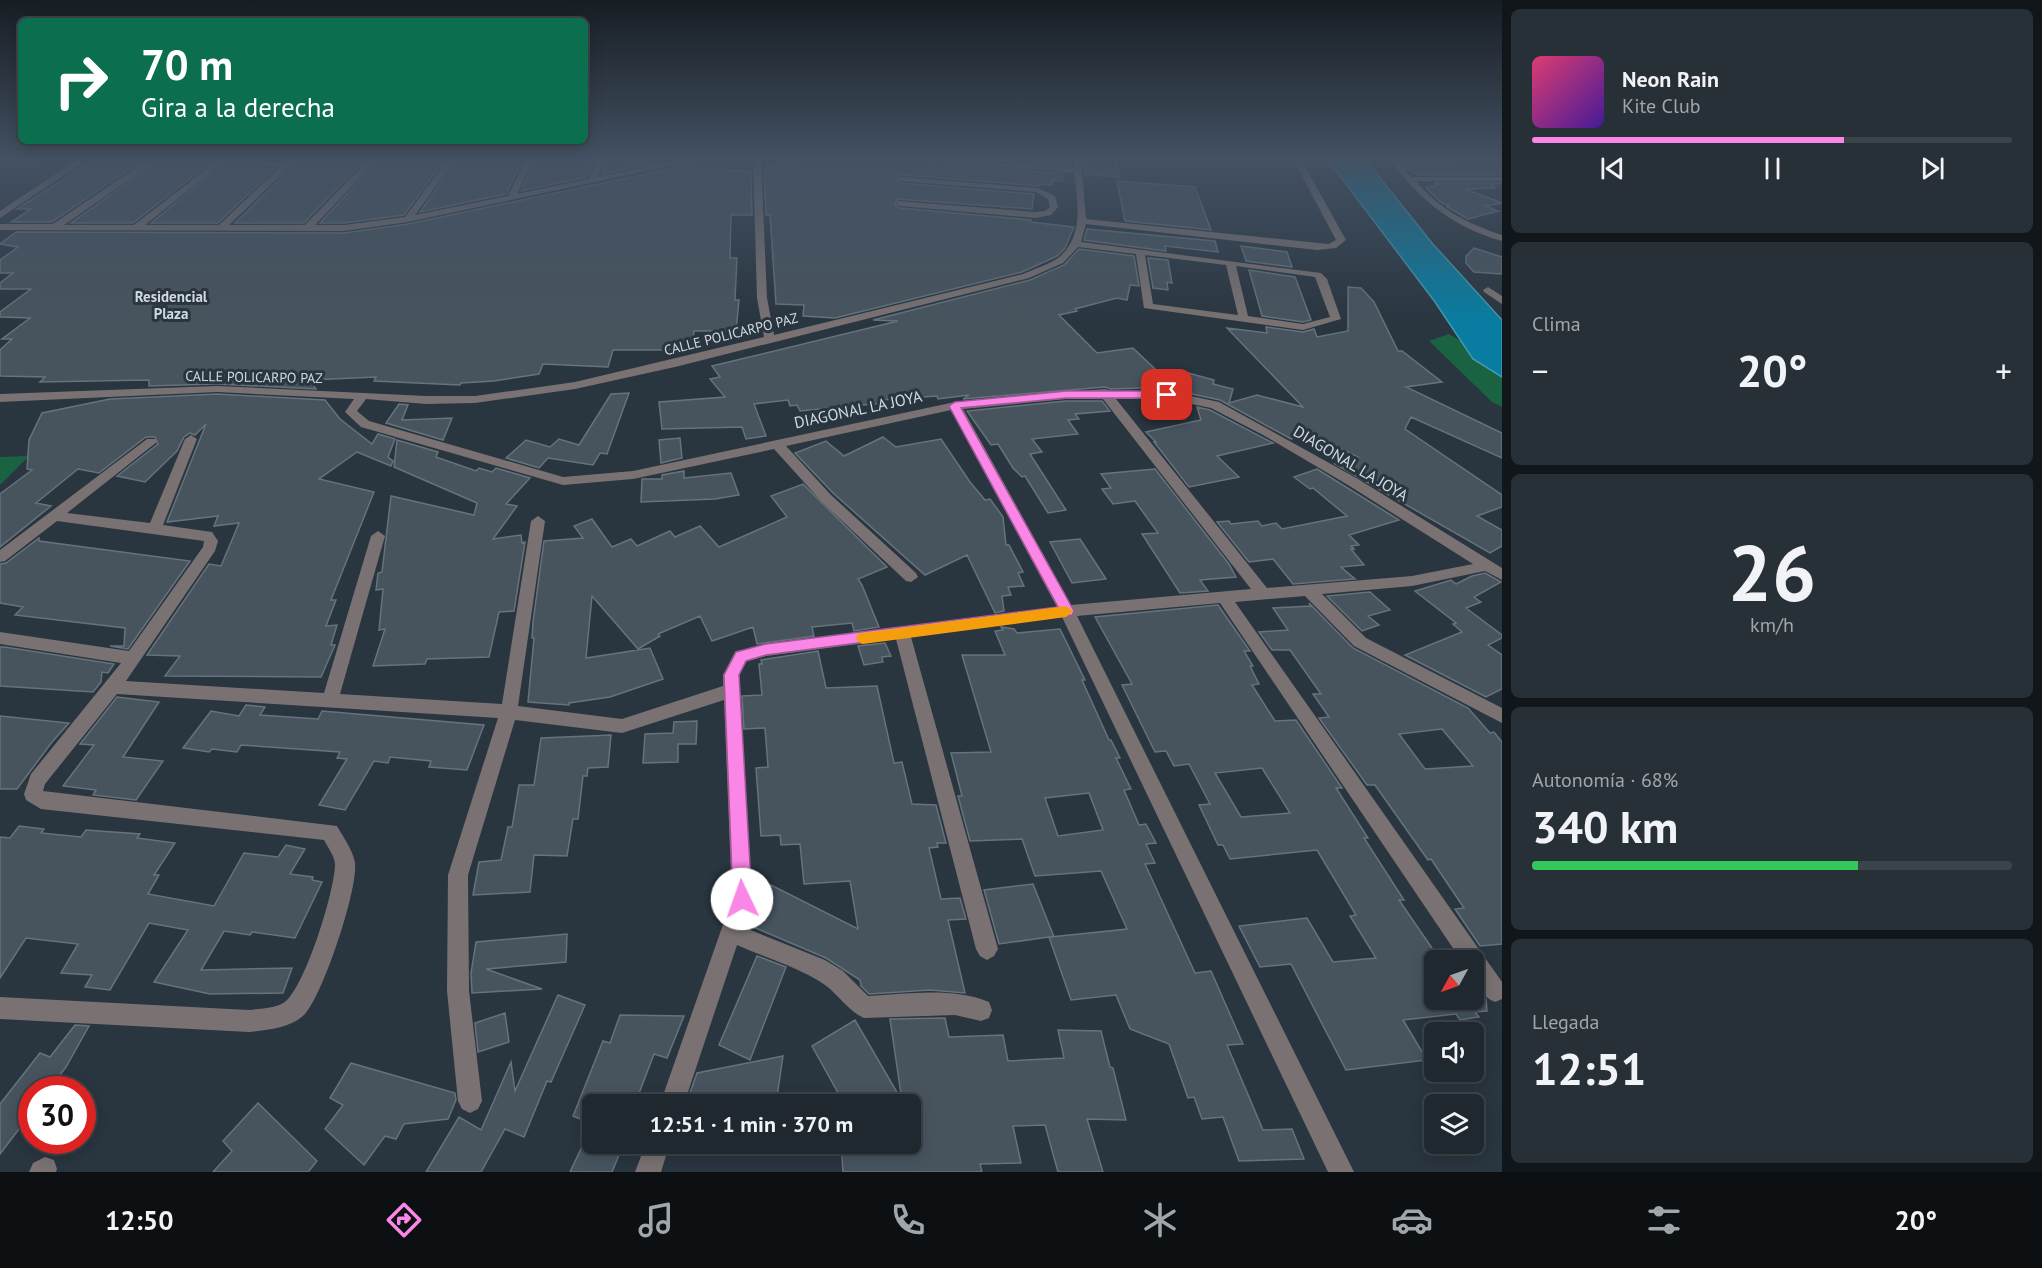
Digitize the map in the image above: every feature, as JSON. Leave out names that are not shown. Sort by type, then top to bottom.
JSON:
[{"type":"street","points":[[56,226],[74,214]]},
{"type":"street","points":[[138,226],[154,214]]},
{"type":"street","points":[[220,229],[236,214]]},
{"type":"street","points":[[306,229],[321,214]]},
{"type":"street","points":[[408,219],[412,214]]},
{"type":"street","points":[[0,227],[344,228],[432,214]]},
{"type":"street","points":[[758,214],[762,298],[770,339]]},
{"type":"street","points":[[1021,214],[1044,214]]},
{"type":"street","points":[[1076,214],[1082,221],[1332,247],[1341,240],[1329,214]]},
{"type":"street","points":[[1447,214],[1465,224],[1502,238]]},
{"type":"street","points":[[1082,221],[1075,244],[1230,263],[1318,275],[1322,279],[1336,319],[1304,327],[1148,306],[1140,252]]},
{"type":"street","name":"CALLE POLICARPO PAZ","points":[[0,398],[217,388],[361,397],[462,400],[520,394],[648,371],[1026,276],[1061,260],[1071,252],[1075,244]]},
{"type":"street","points":[[1230,263],[1244,320]]},
{"type":"street","points":[[1488,290],[1502,301]]},
{"type":"street","points":[[1105,393],[1263,594]]},
{"type":"street","name":"DIAGONAL LA JOYA","points":[[361,397],[351,412],[364,424],[563,481],[633,474],[955,406],[1066,395],[1105,393],[1167,395],[1215,405],[1318,461],[1502,575]]},
{"type":"street","points":[[955,406],[1067,611],[1341,1172]]},
{"type":"street","points":[[155,528],[191,439]]},
{"type":"street","points":[[0,556],[151,442]]},
{"type":"street","points":[[777,444],[826,498],[911,577]]},
{"type":"street","points":[[0,1008],[249,1021],[280,1016],[297,1005],[330,932],[346,863],[330,832],[41,801],[33,794],[37,780],[113,687],[210,548],[211,541],[207,535],[54,516]]},
{"type":"street","points":[[471,1101],[458,991],[458,875],[509,712],[538,521]]},
{"type":"street","points":[[330,701],[378,536]]},
{"type":"street","points":[[676,1094],[742,899],[731,675],[741,656],[766,650],[1067,611],[1412,581],[1487,566]]},
{"type":"street","points":[[1309,591],[1360,642],[1502,716]]},
{"type":"street","points":[[1224,598],[1495,991]]},
{"type":"street","points":[[902,633],[987,949]]},
{"type":"street","points":[[0,638],[133,658]]},
{"type":"street","points":[[113,687],[509,712],[622,726],[733,690]]},
{"type":"street","points":[[732,933],[818,968],[835,979],[864,1007],[955,1004],[981,1010]]},
{"type":"street","points":[[648,1172],[654,1154]]},
{"type":"green space","points":[[1449,334],[1502,367],[1502,407],[1492,402],[1429,341]]},
{"type":"green space","points":[[29,456],[0,485],[0,457]]},
{"type":"water","points":[[1368,214],[1409,214],[1502,320],[1502,377],[1473,359],[1435,302]]},
{"type":"building","points":[[24,214],[64,214],[52,222],[11,222]]},
{"type":"building","points":[[84,214],[145,214],[133,223],[71,223]]},
{"type":"building","points":[[162,214],[228,214],[218,223],[151,223]]},
{"type":"building","points":[[245,214],[313,214],[304,223],[235,223]]},
{"type":"building","points":[[329,214],[405,214],[344,223],[320,223]]},
{"type":"building","points":[[457,214],[752,214],[731,215],[730,258],[737,258],[735,300],[739,300],[736,331],[694,331],[692,350],[613,350],[608,367],[543,364],[539,374],[461,383],[460,385],[374,381],[376,377],[310,380],[316,389],[217,384],[149,386],[149,380],[40,382],[45,377],[0,376],[0,350],[12,339],[2,339],[30,318],[0,317],[0,312],[31,289],[0,289],[0,283],[13,273],[0,273],[0,260],[18,247],[0,244],[16,232],[344,233],[408,224]]},
{"type":"building","points":[[962,214],[1031,220],[1031,222],[1074,227],[1065,248],[1057,256],[1022,272],[835,318],[803,316],[804,305],[776,304],[770,215],[766,215]]},
{"type":"building","points":[[1124,214],[1205,214],[1211,230],[1125,221]]},
{"type":"building","points":[[1459,214],[1488,214],[1468,219]]},
{"type":"building","points":[[1087,229],[1215,241],[1218,252],[1165,246],[1166,251],[1084,240]]},
{"type":"building","points":[[1241,246],[1287,252],[1292,267],[1246,261]]},
{"type":"building","points":[[1474,248],[1502,257],[1502,274],[1474,272],[1466,263],[1466,256]]},
{"type":"building","points":[[1079,249],[1134,256],[1139,286],[1130,285],[1127,300],[1117,298],[1059,315],[1097,353],[1133,348],[1174,387],[1110,389],[1105,387],[963,399],[969,395],[938,399],[937,396],[881,400],[883,403],[800,411],[797,405],[790,406],[788,400],[754,404],[766,436],[746,439],[742,427],[662,429],[659,402],[725,397],[710,379],[720,377],[712,366],[898,321],[873,320],[1030,280],[1064,265]]},
{"type":"building","points":[[1148,258],[1168,260],[1172,283],[1167,282],[1168,290],[1153,288]]},
{"type":"building","points":[[1249,270],[1295,277],[1311,320],[1303,322],[1262,316]]},
{"type":"building","points":[[1348,287],[1361,288],[1374,302],[1398,351],[1402,351],[1442,382],[1406,387],[1502,433],[1502,458],[1411,417],[1405,429],[1502,495],[1502,507],[1477,516],[1502,530],[1502,546],[1490,553],[1335,464],[1358,457],[1311,434],[1291,439],[1220,400],[1192,394],[1185,372],[1214,380],[1213,384],[1233,389],[1229,403],[1257,395],[1303,407],[1227,328],[1267,333],[1266,327],[1303,332],[1314,329],[1317,337],[1348,331]]},
{"type":"building","points":[[629,393],[607,454],[600,453],[593,465],[548,458],[539,468],[506,458],[526,440],[550,447],[559,439],[579,445],[611,394]]},
{"type":"building","points":[[217,394],[325,400],[340,419],[372,444],[378,434],[395,439],[388,457],[393,461],[391,466],[357,452],[319,479],[374,492],[331,600],[336,600],[326,626],[337,625],[331,645],[335,645],[321,677],[165,676],[180,656],[147,655],[209,564],[221,566],[239,523],[214,526],[218,516],[167,522],[206,424],[195,435],[190,433],[184,437],[177,451],[145,482],[117,476],[158,444],[155,437],[146,437],[99,473],[78,469],[36,503],[51,506],[0,547],[0,494],[32,470],[27,469],[29,440],[42,413],[110,399]]},
{"type":"building","points":[[1066,401],[1102,401],[1110,411],[1075,414],[1079,419],[1068,420],[1078,434],[1032,439],[1042,452],[1030,454],[1066,510],[1048,513],[1025,476],[1022,477],[1013,468],[998,444],[991,445],[967,411]]},
{"type":"building","points":[[399,404],[408,405],[402,420],[452,418],[443,440],[386,423]]},
{"type":"building","points":[[1197,407],[1210,410],[1273,443],[1217,456],[1239,477],[1189,487],[1146,432],[1201,420]]},
{"type":"building","points":[[883,437],[896,447],[941,439],[970,482],[985,500],[990,499],[1003,517],[1006,545],[1009,545],[1023,572],[1018,573],[1024,586],[1008,587],[1011,595],[1002,596],[1004,611],[995,613],[967,555],[925,575],[833,493],[795,453],[826,441],[844,456]]},
{"type":"building","points":[[680,438],[682,458],[661,463],[659,440]]},
{"type":"building","points":[[397,440],[438,452],[436,457],[476,471],[479,468],[492,472],[496,468],[530,478],[506,504],[517,506],[493,539],[521,535],[522,543],[525,542],[514,611],[499,612],[489,657],[427,659],[425,664],[373,666],[385,629],[379,630],[383,589],[376,590],[378,573],[382,572],[391,496],[474,515],[477,503],[394,467]]},
{"type":"building","points":[[1155,469],[1229,564],[1236,577],[1200,580],[1208,591],[1180,593],[1142,534],[1158,533],[1135,501],[1113,504],[1102,489],[1111,488],[1101,474]]},
{"type":"building","points":[[1317,469],[1399,520],[1349,535],[1359,545],[1351,546],[1354,549],[1351,549],[1364,565],[1341,567],[1355,579],[1293,584],[1273,559],[1249,562],[1217,522],[1229,521],[1231,524],[1258,521],[1262,526],[1276,523],[1282,529],[1347,516],[1313,488],[1310,489],[1294,477]]},
{"type":"building","points":[[684,471],[684,478],[731,473],[739,495],[715,499],[641,502],[642,479],[662,479],[662,475]]},
{"type":"building","points":[[803,484],[887,567],[858,579],[879,627],[854,631],[852,623],[812,627],[814,636],[757,644],[753,627],[712,641],[700,616],[658,634],[660,636],[638,649],[592,596],[586,658],[650,648],[663,679],[610,697],[569,703],[569,705],[528,702],[534,638],[532,638],[533,622],[544,541],[583,538],[574,526],[592,519],[612,547],[631,539],[637,546],[670,531],[675,537],[700,526],[719,547],[787,517],[771,496]]},
{"type":"building","points":[[39,538],[39,541],[190,561],[128,649],[110,646],[124,646],[125,628],[15,615],[23,607],[0,603],[0,564],[6,563]]},
{"type":"building","points":[[1080,539],[1106,579],[1072,583],[1050,542]]},
{"type":"building","points":[[1485,573],[1501,582],[1474,597],[1481,602],[1466,608],[1502,635],[1502,638],[1488,645],[1502,655],[1502,689],[1486,697],[1405,655],[1462,632],[1453,624],[1456,623],[1415,591],[1451,580],[1456,584],[1472,576]]},
{"type":"building","points":[[1370,592],[1390,610],[1368,616],[1379,625],[1362,631],[1327,596]]},
{"type":"building","points":[[1309,603],[1353,648],[1468,708],[1490,733],[1494,732],[1502,742],[1502,944],[1480,946],[1455,909],[1464,908],[1431,859],[1428,860],[1375,785],[1367,785],[1319,718],[1329,717],[1313,694],[1321,694],[1290,650],[1272,650],[1259,632],[1288,630],[1273,608],[1311,606]],"holes":[[[1442,729],[1473,766],[1425,769],[1399,734]]]},
{"type":"building","points":[[1218,605],[1250,651],[1244,651],[1253,666],[1250,666],[1259,684],[1252,685],[1275,721],[1296,720],[1342,788],[1336,788],[1368,838],[1364,838],[1404,900],[1399,900],[1433,950],[1424,950],[1424,1010],[1484,1010],[1484,999],[1486,999],[1487,1011],[1475,1012],[1479,1017],[1460,1020],[1456,1014],[1403,1020],[1424,1055],[1424,1060],[1346,1070],[1291,964],[1260,967],[1239,926],[1307,918],[1333,962],[1376,958],[1350,916],[1356,915],[1317,850],[1230,859],[1223,845],[1218,845],[1199,805],[1210,804],[1189,764],[1174,766],[1166,751],[1155,752],[1122,685],[1132,684],[1095,617]],"holes":[[[1262,768],[1290,813],[1241,817],[1215,773]]]},
{"type":"building","points":[[1001,627],[1014,629],[1017,633],[1060,629],[1085,680],[1082,680],[1109,740],[1120,758],[1116,758],[1131,789],[1124,790],[1139,825],[1146,824],[1156,843],[1146,844],[1155,863],[1145,864],[1195,973],[1211,971],[1243,1044],[1227,1045],[1263,1130],[1292,1129],[1304,1159],[1239,1161],[1223,1117],[1202,1119],[1194,1097],[1188,1098],[1169,1044],[1130,1029],[1116,995],[1071,1000],[1049,937],[999,944],[984,890],[1033,884],[1054,937],[1127,929],[1101,871],[1035,876],[1022,839],[970,841],[958,796],[962,796],[951,753],[991,752],[962,655],[1005,655],[995,631],[1003,630]],"holes":[[[1089,793],[1103,830],[1058,836],[1045,798]]]},
{"type":"building","points":[[885,643],[891,656],[882,657],[883,662],[864,665],[858,646]]},
{"type":"building","points":[[0,647],[114,664],[108,673],[102,672],[101,682],[93,692],[0,686]]},
{"type":"building","points":[[818,651],[826,688],[877,686],[894,763],[902,762],[912,804],[936,805],[946,843],[937,843],[938,847],[929,848],[941,899],[960,898],[966,919],[948,920],[965,993],[930,990],[869,994],[861,986],[860,980],[826,958],[751,926],[771,885],[858,929],[850,881],[804,884],[800,844],[781,845],[780,835],[761,836],[756,768],[768,767],[765,728],[744,729],[742,696],[762,695],[759,664],[762,664],[761,660]]},
{"type":"building","points":[[117,697],[159,702],[123,757],[163,761],[136,800],[93,795],[96,790],[63,786],[94,745],[80,744]]},
{"type":"building","points":[[246,705],[265,707],[260,715],[318,719],[322,711],[484,725],[467,770],[429,767],[431,761],[390,757],[388,763],[374,761],[345,810],[319,805],[347,759],[337,758],[340,752],[241,745],[237,752],[212,749],[209,752],[183,748],[211,711],[239,716]]},
{"type":"building","points":[[0,716],[69,723],[17,789],[0,789]]},
{"type":"building","points":[[697,721],[696,744],[678,744],[678,762],[643,763],[645,734],[673,733],[674,722]]},
{"type":"building","points":[[611,735],[608,767],[588,768],[587,776],[583,776],[578,819],[573,819],[567,856],[534,855],[530,892],[473,895],[479,862],[501,860],[508,827],[512,827],[519,785],[534,785],[541,738]]},
{"type":"building","points":[[19,826],[44,829],[41,833],[81,837],[86,830],[140,834],[137,838],[175,843],[154,875],[159,875],[148,894],[214,906],[244,853],[278,857],[286,845],[305,849],[290,874],[313,877],[312,880],[322,882],[295,938],[224,931],[201,970],[292,968],[283,993],[210,994],[154,982],[188,930],[149,923],[110,990],[85,987],[92,975],[61,973],[78,944],[26,938],[0,978],[0,837],[10,838]]},
{"type":"building","points":[[567,934],[566,962],[486,969],[542,989],[472,993],[471,973],[476,942]]},
{"type":"building","points":[[757,956],[786,967],[750,1060],[719,1045]]},
{"type":"building","points":[[558,995],[585,1005],[551,1082],[547,1081],[524,1137],[505,1129],[481,1172],[426,1172],[459,1117],[481,1130],[511,1062],[515,1091]]},
{"type":"building","points":[[505,1013],[509,1042],[478,1052],[475,1023]]},
{"type":"building","points":[[620,1015],[684,1016],[667,1058],[654,1054],[639,1094],[582,1094],[582,1120],[573,1116],[603,1041],[610,1043]]},
{"type":"building","points":[[945,1018],[949,1037],[1003,1035],[1008,1061],[1064,1058],[1058,1030],[1101,1031],[1126,1120],[1087,1119],[1103,1172],[1058,1172],[1045,1125],[1013,1126],[1021,1163],[980,1164],[982,1172],[843,1172],[842,1154],[921,1154],[921,1094],[901,1094],[890,1019]]},
{"type":"building","points":[[855,1020],[898,1094],[838,1094],[812,1046]]},
{"type":"building","points":[[75,1025],[89,1026],[59,1076],[22,1076],[40,1053],[50,1057]]},
{"type":"building","points":[[783,1056],[777,1094],[690,1094],[697,1073]]},
{"type":"building","points":[[351,1063],[455,1093],[456,1100],[448,1119],[404,1124],[396,1139],[385,1136],[364,1165],[325,1129],[343,1105],[330,1098]]},
{"type":"building","points":[[18,1081],[18,1130],[0,1154],[0,1104]]},
{"type":"building","points":[[258,1103],[317,1161],[308,1172],[213,1172],[232,1151],[223,1141]]},
{"type":"building","points":[[582,1146],[582,1154],[619,1155],[612,1172],[570,1172]]},
{"type":"slow traffic","points":[[863,638],[1066,611]]},
{"type":"district","name":"Residencial Plaza","points":[[171,304]]},
{"type":"route","points":[[742,899],[731,675],[741,656],[766,650],[1067,611],[955,406],[1066,395],[1105,393],[1167,395]]}]
